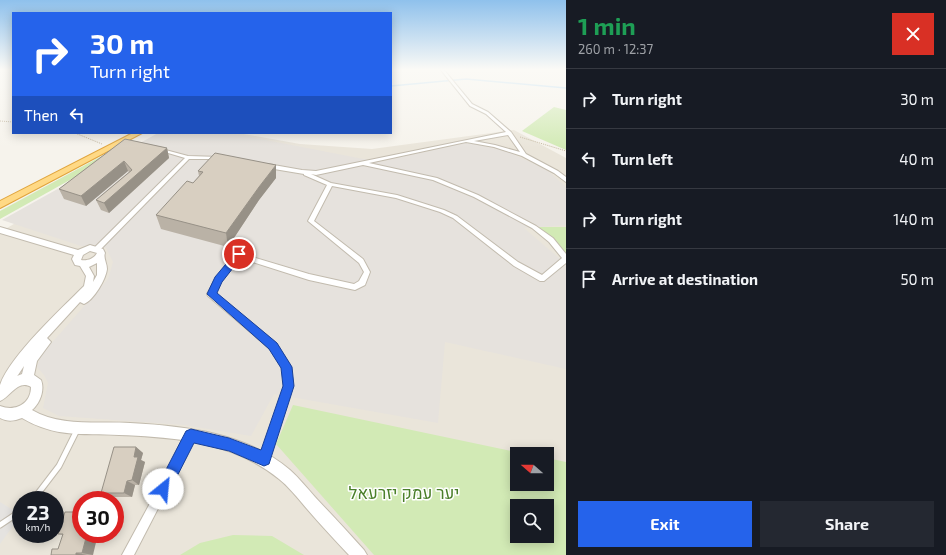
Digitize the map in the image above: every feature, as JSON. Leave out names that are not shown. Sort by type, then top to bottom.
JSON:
[{"type":"highway","points":[[0,205],[136,134]]},
{"type":"street","points":[[463,96],[471,105],[487,113],[509,133],[524,155]]},
{"type":"street","points":[[263,166],[302,172],[326,171],[488,136],[509,133]]},
{"type":"street","points":[[466,141],[495,146],[524,155],[556,172],[566,180]]},
{"type":"street","points":[[154,147],[188,157],[225,159]]},
{"type":"street","points":[[84,265],[92,263],[98,253],[188,157]]},
{"type":"street","points":[[302,172],[330,184],[397,198],[442,211],[455,217],[516,264],[542,279],[566,259],[550,240],[534,227],[476,196],[435,179],[363,163]]},
{"type":"street","points":[[264,459],[289,386],[287,367],[273,346],[211,294],[218,280],[239,254],[309,276],[355,288],[362,283],[367,272],[361,261],[311,221],[330,184]]},
{"type":"street","points":[[0,230],[79,253],[90,248],[98,253],[102,268],[98,285],[33,357],[28,372],[28,376],[37,384],[36,395],[33,401],[22,411],[8,415],[0,412]]},
{"type":"street","points":[[2,393],[23,358],[88,287],[90,276],[84,265],[76,261],[79,253]]},
{"type":"street","points":[[2,393],[16,382],[31,380]]},
{"type":"street","points":[[22,411],[40,422],[51,425],[78,428],[158,431],[191,436],[229,445],[256,455],[273,464],[285,475],[359,555]]},
{"type":"street","points":[[128,555],[191,436]]},
{"type":"lane","points":[[40,491],[58,466],[78,428]]},
{"type":"lane","points":[[1,521],[12,516]]},
{"type":"path","points":[[0,120],[12,122]]},
{"type":"path","points":[[509,133],[566,152]]},
{"type":"path","points":[[77,134],[111,148]]},
{"type":"shaded area","points":[[514,130],[566,158],[566,555],[0,555],[0,232],[170,134],[244,134],[300,144],[372,149]]},
{"type":"shaded area","points":[[156,134],[235,134],[379,162],[465,143],[509,152],[547,170],[566,187],[566,225],[524,228],[566,264],[566,369],[445,342],[438,423],[274,394],[251,436],[184,425],[59,416],[43,408],[48,383],[44,375],[37,367],[41,355],[108,279],[113,262],[106,248],[81,246],[2,220]]},
{"type":"shaded area","points":[[0,502],[12,509],[12,527],[0,544]]},
{"type":"green space","points":[[554,107],[566,110],[566,150],[522,131]]},
{"type":"green space","points":[[113,150],[120,152],[0,219],[0,211]]},
{"type":"green space","points":[[537,227],[566,227],[566,256],[555,247]]},
{"type":"green space","name":"יער עמק יזרעאל","points":[[293,405],[510,451],[510,491],[554,491],[554,459],[566,462],[566,555],[374,555],[276,444]]},
{"type":"green space","points":[[233,535],[272,536],[304,555],[180,555],[200,543]]},
{"type":"building","points":[[125,139],[167,148],[104,203],[96,200],[132,170],[124,161],[81,196],[59,189]]},
{"type":"building","points":[[215,153],[276,165],[226,233],[156,215],[187,181],[193,183],[203,172],[198,171]]},
{"type":"building","points":[[114,447],[136,447],[134,457],[138,457],[132,480],[127,481],[124,493],[124,491],[102,491]]},
{"type":"building","points":[[65,512],[72,512],[72,543],[85,543],[82,553],[76,553],[76,555],[51,555],[52,549],[58,549],[60,543],[64,543]]},
{"type":"route","points":[[163,489],[191,436],[209,439],[229,445],[264,459],[289,386],[287,367],[273,346],[211,294],[218,280],[239,254]]}]
